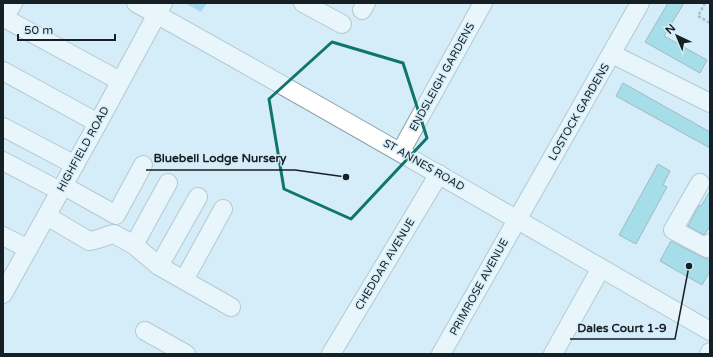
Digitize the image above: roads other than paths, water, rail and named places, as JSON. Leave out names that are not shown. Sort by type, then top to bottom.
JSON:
[{"type":"street","points":[[13,3],[4,20],[120,81]]},
{"type":"street","name":"ST ANNES ROAD","points":[[136,3],[160,9],[516,220],[710,331]]},
{"type":"street","points":[[303,3],[342,24]]},
{"type":"street","name":"ENDSLEIGH GARDENS","points":[[401,151],[482,3]]},
{"type":"street","name":"LOSTOCK GARDENS","points":[[516,220],[640,3]]},
{"type":"street","name":"HIGHFIELD ROAD","points":[[4,292],[160,9]]},
{"type":"street","points":[[612,54],[710,103]]},
{"type":"street","points":[[3,71],[98,123]]},
{"type":"street","points":[[3,127],[75,165]]},
{"type":"street","points":[[3,161],[116,215],[143,165]]},
{"type":"street","name":"CHEDDAR AVENUE","points":[[331,354],[439,174]]},
{"type":"street","points":[[134,245],[168,182]]},
{"type":"street","points":[[700,182],[673,230],[707,248],[710,243]]},
{"type":"street","points":[[159,266],[198,197]]},
{"type":"street","points":[[184,280],[223,209]]},
{"type":"street","points":[[47,216],[89,241],[114,234],[134,245],[159,266],[231,306]]},
{"type":"street","name":"PRIMROSE AVENUE","points":[[441,354],[516,220]]},
{"type":"street","points":[[3,236],[28,249]]},
{"type":"street","points":[[553,354],[601,268]]},
{"type":"street","points":[[145,331],[186,354]]},
{"type":"place","name":"Bluebell Lodge Nursery","points":[[346,177]]},
{"type":"place","name":"Dales Court 1-9","points":[[689,266]]}]
